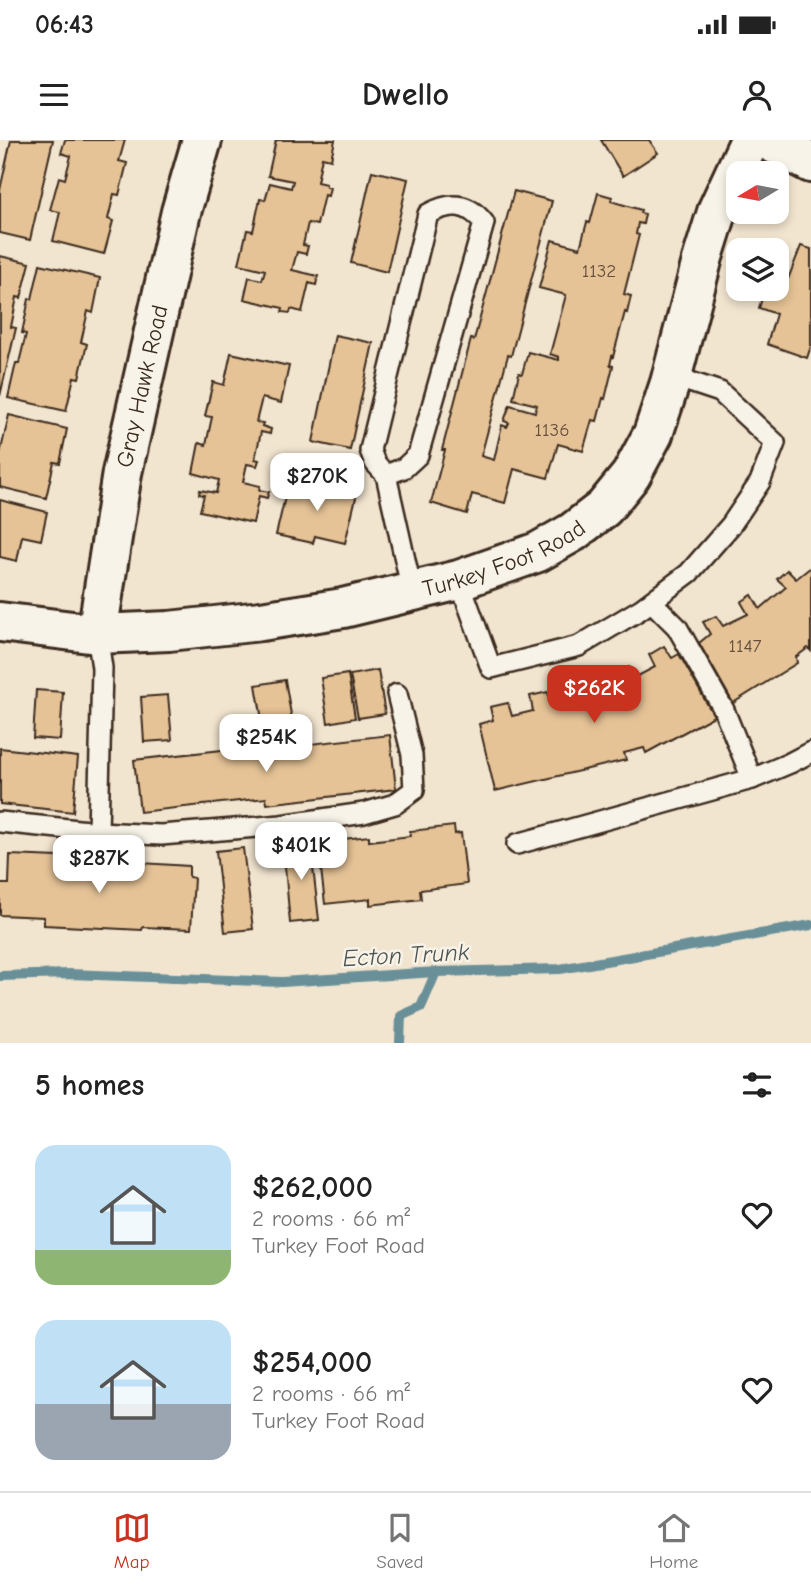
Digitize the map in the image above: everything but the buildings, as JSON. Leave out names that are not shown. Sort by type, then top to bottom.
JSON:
[{"type":"street","name":"Gray Hawk Road","points":[[97,634],[122,473],[181,212],[202,140]]},
{"type":"street","name":"Turkey Foot Road","points":[[0,622],[97,634],[169,631],[261,621],[343,608],[459,580],[538,552],[573,532],[604,508],[631,475],[653,434],[672,376],[718,209],[750,140]]},
{"type":"street","points":[[767,140],[811,163]]},
{"type":"lane","points":[[386,475],[404,468],[418,455],[484,223],[475,212],[462,206],[442,207],[428,214],[370,450],[375,463],[386,475],[412,591]]},
{"type":"lane","points":[[459,580],[491,668],[579,646],[641,610],[689,573],[732,525],[760,482],[775,443],[720,392],[672,376]]},
{"type":"lane","points":[[652,601],[677,627],[724,710],[752,779]]},
{"type":"lane","points":[[97,634],[103,668],[98,832]]},
{"type":"lane","points":[[0,822],[161,835],[281,825],[364,813],[395,804],[414,790],[412,755],[397,694]]},
{"type":"lane","points":[[517,844],[752,779],[811,751]]},
{"type":"waterway","name":"Ecton Trunk","points":[[0,976],[69,974],[282,982],[436,972],[560,969],[811,925]]},
{"type":"waterway","points":[[400,1043],[401,1016],[421,1007],[436,972]]}]
